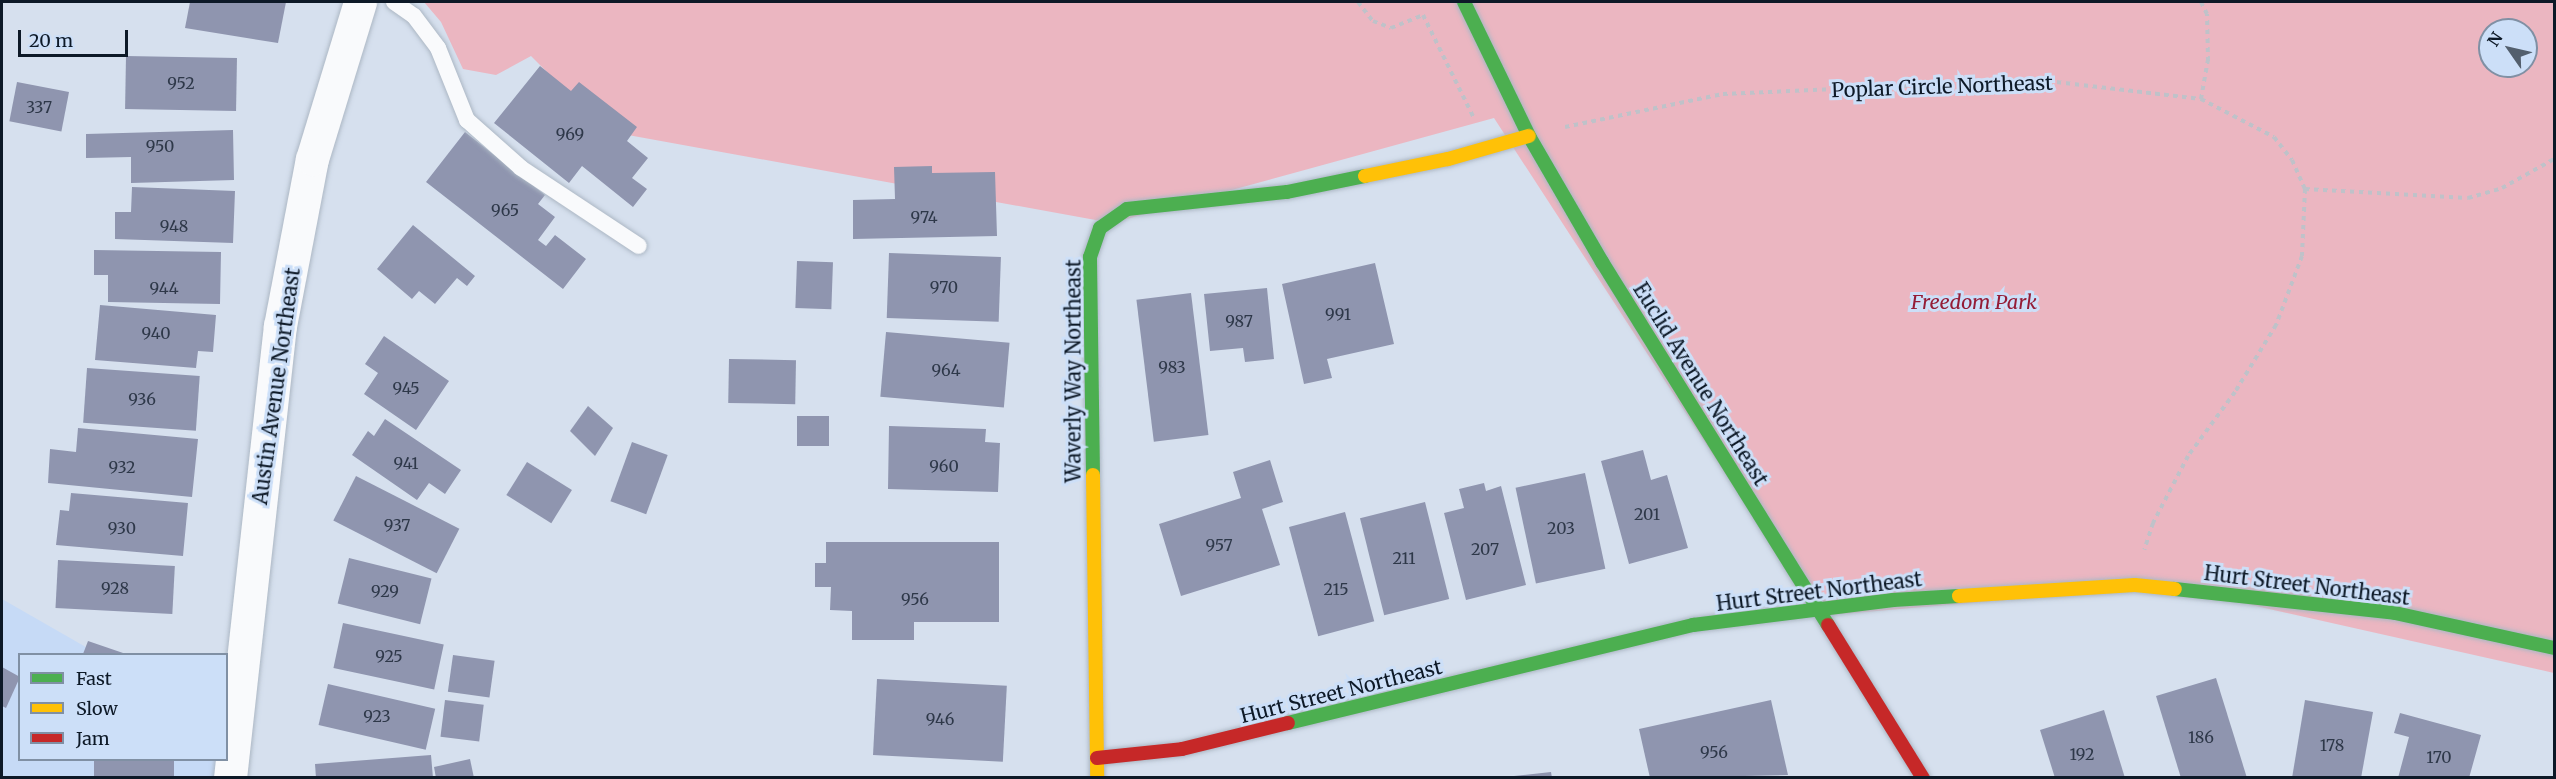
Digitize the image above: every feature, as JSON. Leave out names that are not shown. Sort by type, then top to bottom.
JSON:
[{"type":"street","name":"Austin Avenue Northeast","points":[[230,777],[279,326],[312,159],[360,2]]},
{"type":"street","name":"Euclid Avenue Northeast","points":[[1464,2],[1529,136],[1602,262],[1923,777]]},
{"type":"street","name":"Waverly Way Northeast","points":[[1097,777],[1090,257],[1100,228],[1127,209],[1287,192],[1448,159],[1529,136]]},
{"type":"street","name":"Hurt Street Northeast","points":[[1097,758],[1182,749],[1693,626],[1893,600],[2135,585],[2395,612],[2554,648]]},
{"type":"lane","points":[[394,2],[414,16],[438,48],[467,120],[521,168],[639,246]]},
{"type":"path","points":[[1358,2],[1373,21],[1391,28],[1423,15],[1473,118],[1529,136]]},
{"type":"path","points":[[2200,99],[2208,62],[2207,14],[2201,2]]},
{"type":"path","name":"Poplar Circle Northeast","points":[[1529,136],[1723,94],[2039,80],[2200,99],[2274,137],[2292,160],[2305,189],[2302,256],[2291,291],[2276,325],[2235,392],[2188,456],[2153,523],[2135,585]]},
{"type":"path","points":[[2305,189],[2468,198],[2502,188],[2554,159]]},
{"type":"shaded area","points":[[2,599],[96,653],[18,653],[18,761],[227,761],[237,777],[2,777]]},
{"type":"green space","name":"Freedom Park","points":[[424,2],[2554,2],[2554,673],[2167,586],[1818,616],[1494,118],[1112,223],[606,131],[531,56],[496,75],[463,69],[441,22]]},
{"type":"building","points":[[190,2],[286,2],[278,43],[185,28]]},
{"type":"building","points":[[126,56],[237,58],[236,111],[125,109]]},
{"type":"building","points":[[540,66],[571,91],[579,82],[637,127],[627,141],[648,158],[632,178],[647,189],[633,207],[582,166],[569,183],[494,123]]},
{"type":"building","points":[[17,82],[69,92],[61,131],[9,121]]},
{"type":"building","points":[[233,130],[234,180],[131,183],[131,157],[86,158],[86,134]]},
{"type":"building","points":[[465,132],[545,195],[538,204],[555,217],[538,240],[546,246],[555,235],[586,259],[563,289],[426,182]]},
{"type":"building","points":[[932,166],[932,173],[995,172],[997,236],[853,239],[853,200],[895,199],[894,167]]},
{"type":"building","points":[[132,187],[235,191],[233,243],[115,239],[115,212],[131,212]]},
{"type":"building","points":[[413,225],[475,276],[467,286],[457,278],[435,304],[419,291],[412,299],[377,269]]},
{"type":"building","points":[[94,250],[221,252],[220,304],[108,302],[108,275],[94,275]]},
{"type":"building","points":[[889,253],[1001,257],[999,322],[887,318]]},
{"type":"building","points":[[797,261],[833,262],[831,309],[795,308]]},
{"type":"building","points":[[1375,263],[1394,344],[1327,359],[1332,378],[1304,384],[1282,284]]},
{"type":"building","points":[[1267,288],[1274,359],[1245,362],[1243,348],[1210,351],[1204,294]]},
{"type":"building","points":[[1191,293],[1208,435],[1154,442],[1136,300]]},
{"type":"building","points":[[100,305],[216,315],[213,352],[198,351],[196,368],[95,360]]},
{"type":"building","points":[[886,332],[1010,343],[1004,408],[880,397]]},
{"type":"building","points":[[384,336],[449,381],[416,430],[364,394],[378,373],[365,364]]},
{"type":"building","points":[[729,359],[796,360],[795,404],[728,403]]},
{"type":"building","points":[[87,368],[200,376],[196,431],[83,423]]},
{"type":"building","points":[[588,406],[613,428],[595,456],[570,431]]},
{"type":"building","points":[[797,416],[829,416],[829,446],[797,446]]},
{"type":"building","points":[[385,419],[461,470],[445,494],[429,483],[417,500],[352,455],[368,431],[374,436]]},
{"type":"building","points":[[889,426],[986,429],[985,442],[1000,443],[998,492],[888,489]]},
{"type":"building","points":[[78,428],[198,439],[192,497],[48,483],[50,449],[76,452]]},
{"type":"building","points":[[632,442],[668,455],[646,514],[610,501]]},
{"type":"building","points":[[1643,450],[1651,480],[1667,475],[1688,548],[1629,564],[1601,461]]},
{"type":"building","points":[[1270,460],[1283,502],[1262,509],[1280,565],[1181,596],[1159,524],[1241,498],[1233,472]]},
{"type":"building","points":[[527,462],[572,490],[551,523],[506,495]]},
{"type":"building","points":[[1585,473],[1605,569],[1536,584],[1516,488]]},
{"type":"building","points":[[356,476],[459,529],[437,573],[333,521]]},
{"type":"building","points":[[1484,483],[1486,491],[1501,486],[1526,585],[1466,600],[1444,513],[1464,508],[1459,489]]},
{"type":"building","points":[[71,493],[188,503],[183,556],[56,545],[60,510],[69,511]]},
{"type":"building","points":[[1425,502],[1449,599],[1384,615],[1360,518]]},
{"type":"building","points":[[1345,512],[1374,621],[1318,636],[1289,527]]},
{"type":"building","points":[[826,542],[999,542],[999,622],[914,622],[914,640],[852,640],[852,611],[830,610],[831,587],[815,587],[815,563],[826,563]]},
{"type":"building","points":[[349,558],[431,579],[420,624],[338,604]]},
{"type":"building","points":[[58,560],[175,566],[172,614],[55,608]]},
{"type":"building","points":[[343,623],[444,644],[434,689],[333,668]]},
{"type":"building","points":[[88,641],[123,653],[83,653]]},
{"type":"building","points":[[453,655],[495,661],[489,697],[448,692]]},
{"type":"building","points":[[2,667],[18,676],[18,681],[6,708],[2,706]]},
{"type":"building","points":[[2216,678],[2247,778],[2181,778],[2156,696]]},
{"type":"building","points":[[877,679],[1007,686],[1003,762],[873,755]]},
{"type":"building","points":[[328,684],[435,709],[426,750],[319,725]]},
{"type":"building","points":[[445,700],[484,705],[479,741],[440,737]]},
{"type":"building","points":[[1771,700],[1788,775],[1650,778],[1639,729]]},
{"type":"building","points":[[2305,700],[2373,712],[2361,778],[2292,778]]},
{"type":"building","points":[[2104,710],[2125,778],[2055,778],[2040,730]]},
{"type":"building","points":[[2400,713],[2481,735],[2469,778],[2398,778],[2409,737],[2394,733]]},
{"type":"building","points":[[431,755],[433,778],[316,778],[315,764]]},
{"type":"building","points":[[470,759],[474,778],[436,778],[434,767]]},
{"type":"building","points":[[94,761],[174,761],[174,778],[94,778]]},
{"type":"building","points":[[1551,772],[1552,778],[1514,778],[1514,776]]},
{"type":"traffic: fast","points":[[1464,2],[1529,136],[1602,262],[1828,625]]},
{"type":"traffic: fast","points":[[1093,475],[1090,257],[1100,228],[1127,209],[1287,192],[1365,176]]},
{"type":"traffic: fast","points":[[2175,589],[2395,613],[2554,648]]},
{"type":"traffic: fast","points":[[1288,723],[1693,625],[1893,600],[1959,596]]},
{"type":"traffic: slow","points":[[1365,176],[1448,159],[1529,136]]},
{"type":"traffic: slow","points":[[1093,475],[1097,778]]},
{"type":"traffic: slow","points":[[1959,596],[2135,585],[2175,589]]},
{"type":"traffic: jam","points":[[1828,625],[1923,778]]},
{"type":"traffic: jam","points":[[1097,758],[1182,749],[1288,723]]}]
